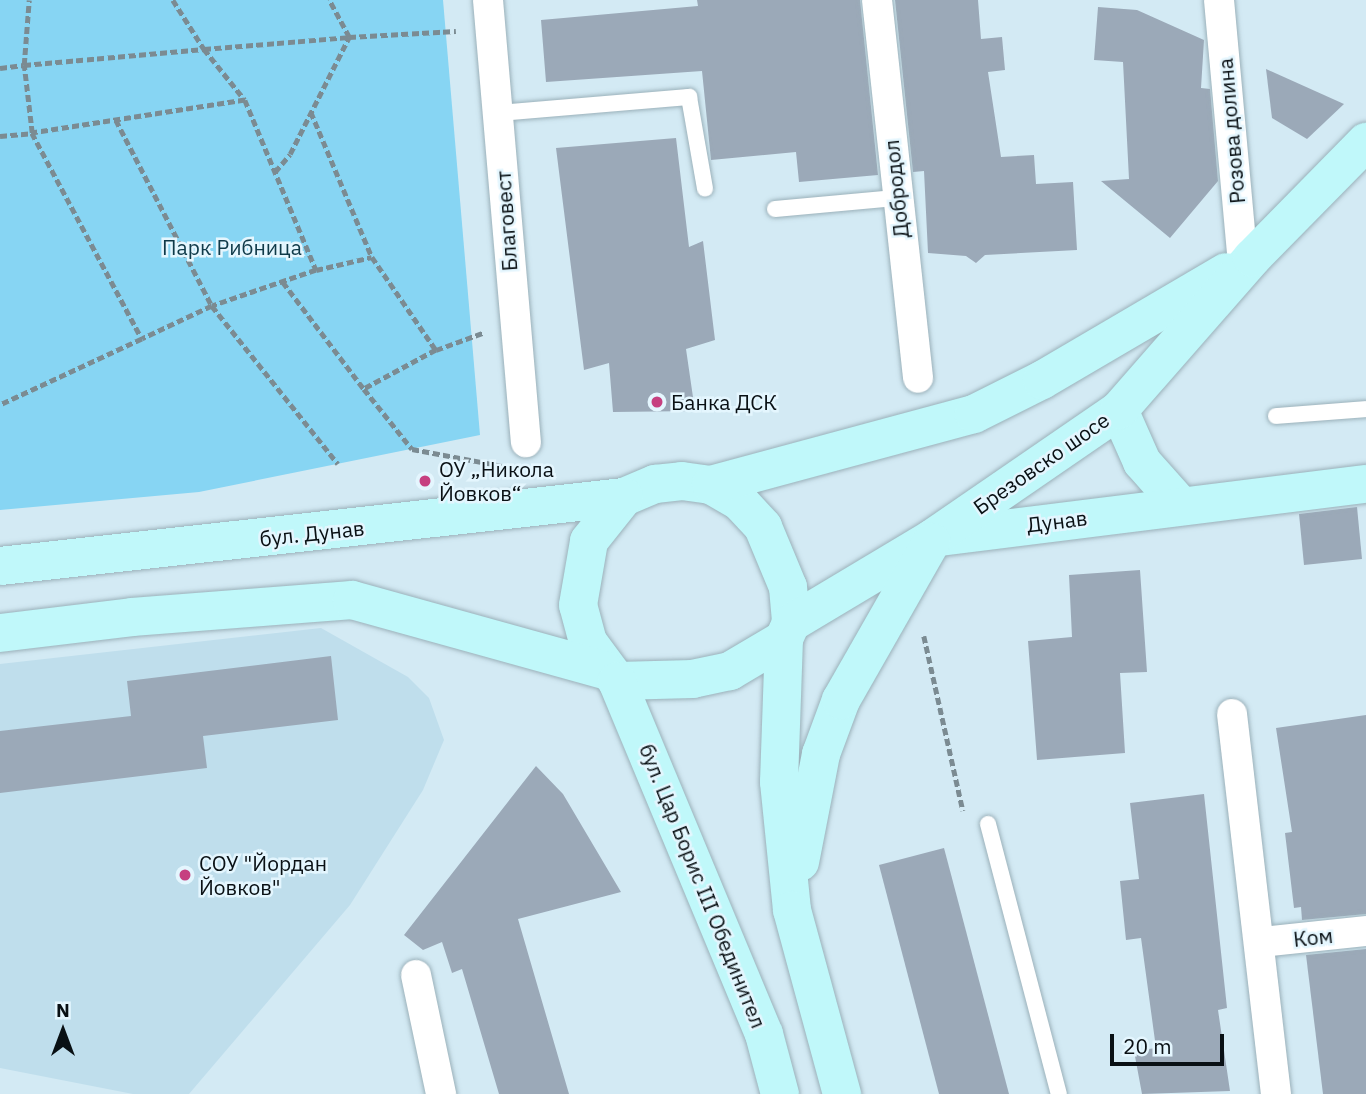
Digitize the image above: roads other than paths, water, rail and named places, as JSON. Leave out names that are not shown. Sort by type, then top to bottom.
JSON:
[{"type":"main road","name":"Брезовско шосе","points":[[788,631],[933,538],[1119,410],[1248,260],[1366,142]]},
{"type":"main road","name":"Брезовско шосе","points":[[711,485],[974,414],[1042,380],[1248,260]]},
{"type":"main road","points":[[1119,410],[1142,461],[1181,506]]},
{"type":"main road","points":[[611,675],[588,642],[578,605],[580,575],[589,541],[624,497],[655,484],[682,481],[711,485],[740,502],[763,527],[788,587],[779,782],[792,910],[842,1094]]},
{"type":"main road","name":"Дунав","points":[[933,538],[1366,484]]},
{"type":"main road","name":"бул. Дунав","points":[[0,566],[624,497]]},
{"type":"main road","points":[[792,910],[818,764],[841,700],[933,538]]},
{"type":"main road","points":[[0,633],[352,600],[611,675],[694,679],[730,671],[788,631]]},
{"type":"main road","name":"бул. Цар Борис III Обединител","points":[[611,675],[764,1034],[780,1094]]},
{"type":"street","name":"Благовест","points":[[488,0],[513,329],[527,442]]},
{"type":"street","name":"Добродол","points":[[877,0],[918,378]]},
{"type":"street","name":"Розова долина","points":[[1219,0],[1248,260]]},
{"type":"street","points":[[1232,714],[1261,943],[1276,1094]]},
{"type":"street","name":"Ком","points":[[1261,943],[1366,932]]},
{"type":"street","points":[[416,975],[441,1094]]},
{"type":"lane","points":[[498,113],[689,97],[705,189]]},
{"type":"lane","points":[[775,209],[897,198]]},
{"type":"lane","points":[[1276,416],[1366,409]]},
{"type":"lane","points":[[988,824],[1059,1094]]},
{"type":"place","name":"Банка ДСК","points":[[657,402]]},
{"type":"place","name":"ОУ „Никола Йовков“","points":[[425,481]]},
{"type":"place","name":"СОУ \"Йордан Йовков\"","points":[[185,875]]},
{"type":"park label","name":"Парк Рибница","points":[[232,247]]}]
